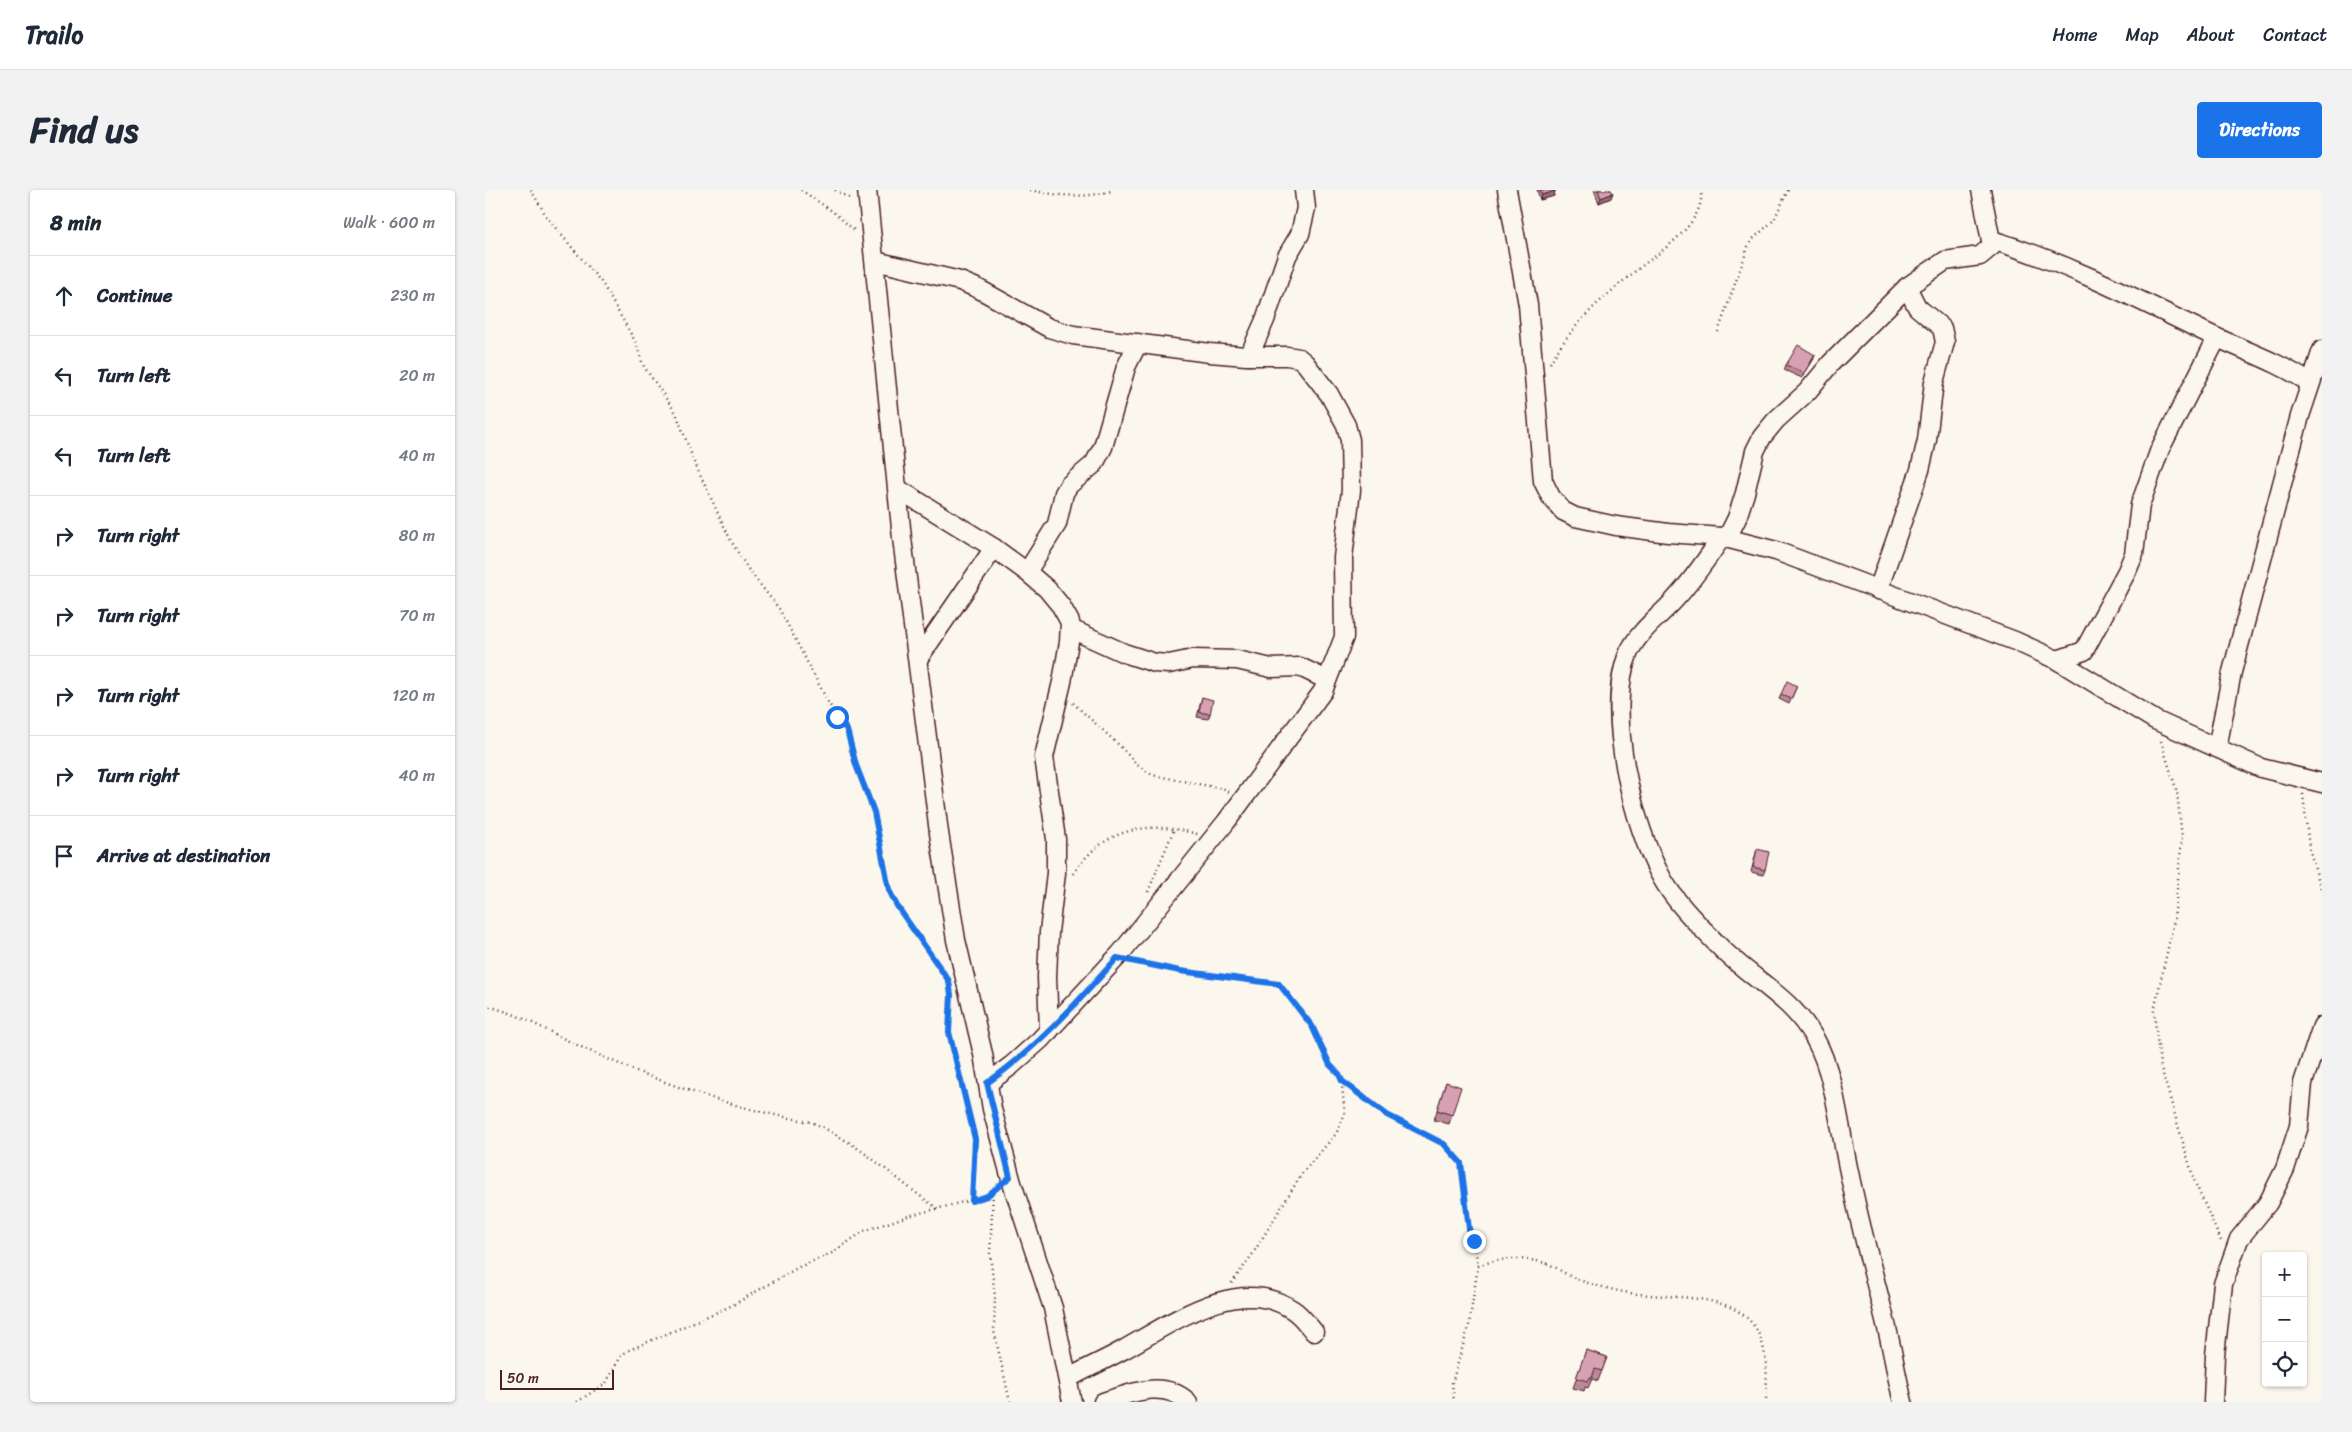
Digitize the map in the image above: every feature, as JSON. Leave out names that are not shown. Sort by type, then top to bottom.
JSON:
[{"type":"street","points":[[867,190],[898,489],[918,659],[939,833],[955,930],[987,1083],[1010,1177],[1053,1308],[1073,1402]]},
{"type":"street","points":[[1249,356],[1265,320],[1287,256],[1300,234],[1305,208],[1304,190]]},
{"type":"street","points":[[1507,190],[1528,305],[1543,481],[1551,498],[1563,510],[1575,517],[1616,526],[1668,534],[1724,538],[1776,551],[2015,641],[2057,660],[2155,720],[2261,768],[2322,783]]},
{"type":"street","points":[[1903,1402],[1886,1323],[1859,1223],[1829,1072],[1816,1040],[1796,1011],[1730,958],[1685,910],[1663,880],[1644,838],[1622,757],[1622,688],[1629,652],[1637,639],[1677,598],[1724,538],[1737,518],[1755,451],[1762,437],[1776,420],[1807,392],[1831,363],[1907,287],[1945,261],[1980,256],[1988,252],[1992,246],[1992,240],[1981,190]]},
{"type":"street","points":[[1992,240],[2030,252],[2082,273],[2217,338],[2260,355],[2309,383]]},
{"type":"street","points":[[874,253],[979,289],[1049,328],[1093,339],[1249,356],[1287,356],[1299,358],[1305,363],[1337,409],[1346,425],[1350,440],[1351,490],[1343,558],[1344,637],[1323,691],[1261,777],[1117,958],[1049,1031],[1012,1066],[987,1083]]},
{"type":"street","points":[[1877,590],[1920,470],[1927,440],[1933,382],[1945,342],[1942,328],[1917,307],[1907,287]]},
{"type":"street","points":[[2057,660],[2084,652],[2127,571],[2134,554],[2136,521],[2148,477],[2184,400],[2217,338]]},
{"type":"street","points":[[1027,572],[1057,524],[1064,493],[1069,485],[1095,464],[1103,447],[1125,367],[1138,343]]},
{"type":"street","points":[[2217,748],[2232,672],[2309,383],[2322,350]]},
{"type":"street","points":[[898,489],[995,548],[1027,572],[1047,589],[1061,606],[1070,622],[1071,629],[1060,689],[1044,757],[1056,839],[1056,873],[1049,932],[1047,977],[1049,1031]]},
{"type":"street","points":[[918,659],[995,548]]},
{"type":"street","points":[[1071,629],[1155,663],[1169,664],[1193,659],[1237,660],[1271,668],[1300,667],[1327,680]]},
{"type":"street","points":[[2213,1402],[2215,1355],[2223,1284],[2239,1239],[2268,1203],[2285,1169],[2299,1126],[2303,1083],[2322,1026]]},
{"type":"street","points":[[1069,1378],[1125,1349],[1145,1335],[1198,1309],[1229,1298],[1257,1297],[1282,1304],[1293,1310],[1314,1332]]},
{"type":"street","points":[[1103,1402],[1139,1391],[1166,1389],[1180,1395],[1188,1402]]},
{"type":"path","points":[[531,190],[548,219],[602,283],[636,343],[643,365],[676,413],[695,464],[731,541],[747,569],[780,610],[829,704],[847,730],[856,765],[874,812],[889,890],[897,906],[949,981]]},
{"type":"path","points":[[801,190],[832,211],[874,253]]},
{"type":"path","points":[[1030,190],[1067,196],[1104,193],[1114,190]]},
{"type":"path","points":[[1548,367],[1562,344],[1583,318],[1634,272],[1670,246],[1700,207],[1701,190]]},
{"type":"path","points":[[1717,332],[1747,248],[1753,239],[1774,220],[1788,190]]},
{"type":"path","points":[[1060,689],[1137,764],[1152,775],[1224,789],[1241,800]]},
{"type":"path","points":[[2155,720],[2177,792],[2182,837],[2174,921],[2154,1011],[2160,1064],[2195,1180],[2210,1219],[2231,1260]]},
{"type":"path","points":[[2301,778],[2309,848],[2322,892]]},
{"type":"path","points":[[1070,879],[1090,852],[1127,830],[1145,827],[1174,829],[1213,838]]},
{"type":"path","points":[[1147,897],[1174,829]]},
{"type":"path","points":[[1117,958],[1180,971],[1279,984],[1312,1026],[1330,1065],[1339,1074],[1342,1081],[1345,1114],[1340,1128],[1319,1156],[1303,1172],[1252,1255],[1219,1302]]},
{"type":"path","points":[[950,988],[949,1032],[975,1139],[972,1201]]},
{"type":"path","points":[[485,1006],[519,1017],[592,1052],[672,1084],[717,1100],[811,1122],[824,1127],[870,1157],[938,1209]]},
{"type":"path","points":[[1342,1081],[1387,1115],[1444,1144],[1461,1163],[1469,1229],[1474,1241],[1478,1266],[1469,1325],[1452,1383],[1454,1402]]},
{"type":"path","points":[[577,1402],[606,1383],[621,1356],[627,1351],[731,1306],[799,1267],[832,1253],[865,1231],[908,1216],[972,1201],[993,1193],[1010,1177]]},
{"type":"path","points":[[993,1193],[990,1254],[995,1296],[994,1331],[1010,1402]]},
{"type":"path","points":[[1478,1266],[1495,1260],[1513,1258],[1542,1262],[1569,1276],[1621,1292],[1711,1301],[1729,1307],[1751,1322],[1763,1346],[1766,1402]]},
{"type":"building","points":[[1540,190],[1555,190],[1555,191],[1542,195]]},
{"type":"building","points":[[1598,190],[1611,190],[1613,193],[1601,198]]},
{"type":"building","points":[[1798,345],[1815,355],[1804,373],[1786,365]]},
{"type":"building","points":[[1787,681],[1797,686],[1791,699],[1781,694]]},
{"type":"building","points":[[1202,697],[1213,700],[1210,714],[1199,712]]},
{"type":"building","points":[[1757,849],[1769,852],[1765,870],[1753,867]]},
{"type":"building","points":[[1446,1082],[1461,1087],[1452,1115],[1437,1110]]},
{"type":"building","points":[[1586,1350],[1607,1357],[1602,1371],[1595,1369],[1592,1378],[1589,1378],[1588,1381],[1576,1378]]},
{"type":"route","points":[[837,717],[847,730],[856,765],[867,788],[874,812],[889,890],[897,906],[949,981],[951,995],[949,1032],[975,1139],[976,1156],[972,1201],[987,1196],[1002,1186],[1010,1177],[987,1083],[1012,1066],[1040,1040],[1117,958],[1180,971],[1279,984],[1312,1026],[1330,1065],[1341,1076],[1342,1081],[1387,1115],[1444,1144],[1461,1163],[1464,1172],[1469,1229],[1474,1241]]}]
